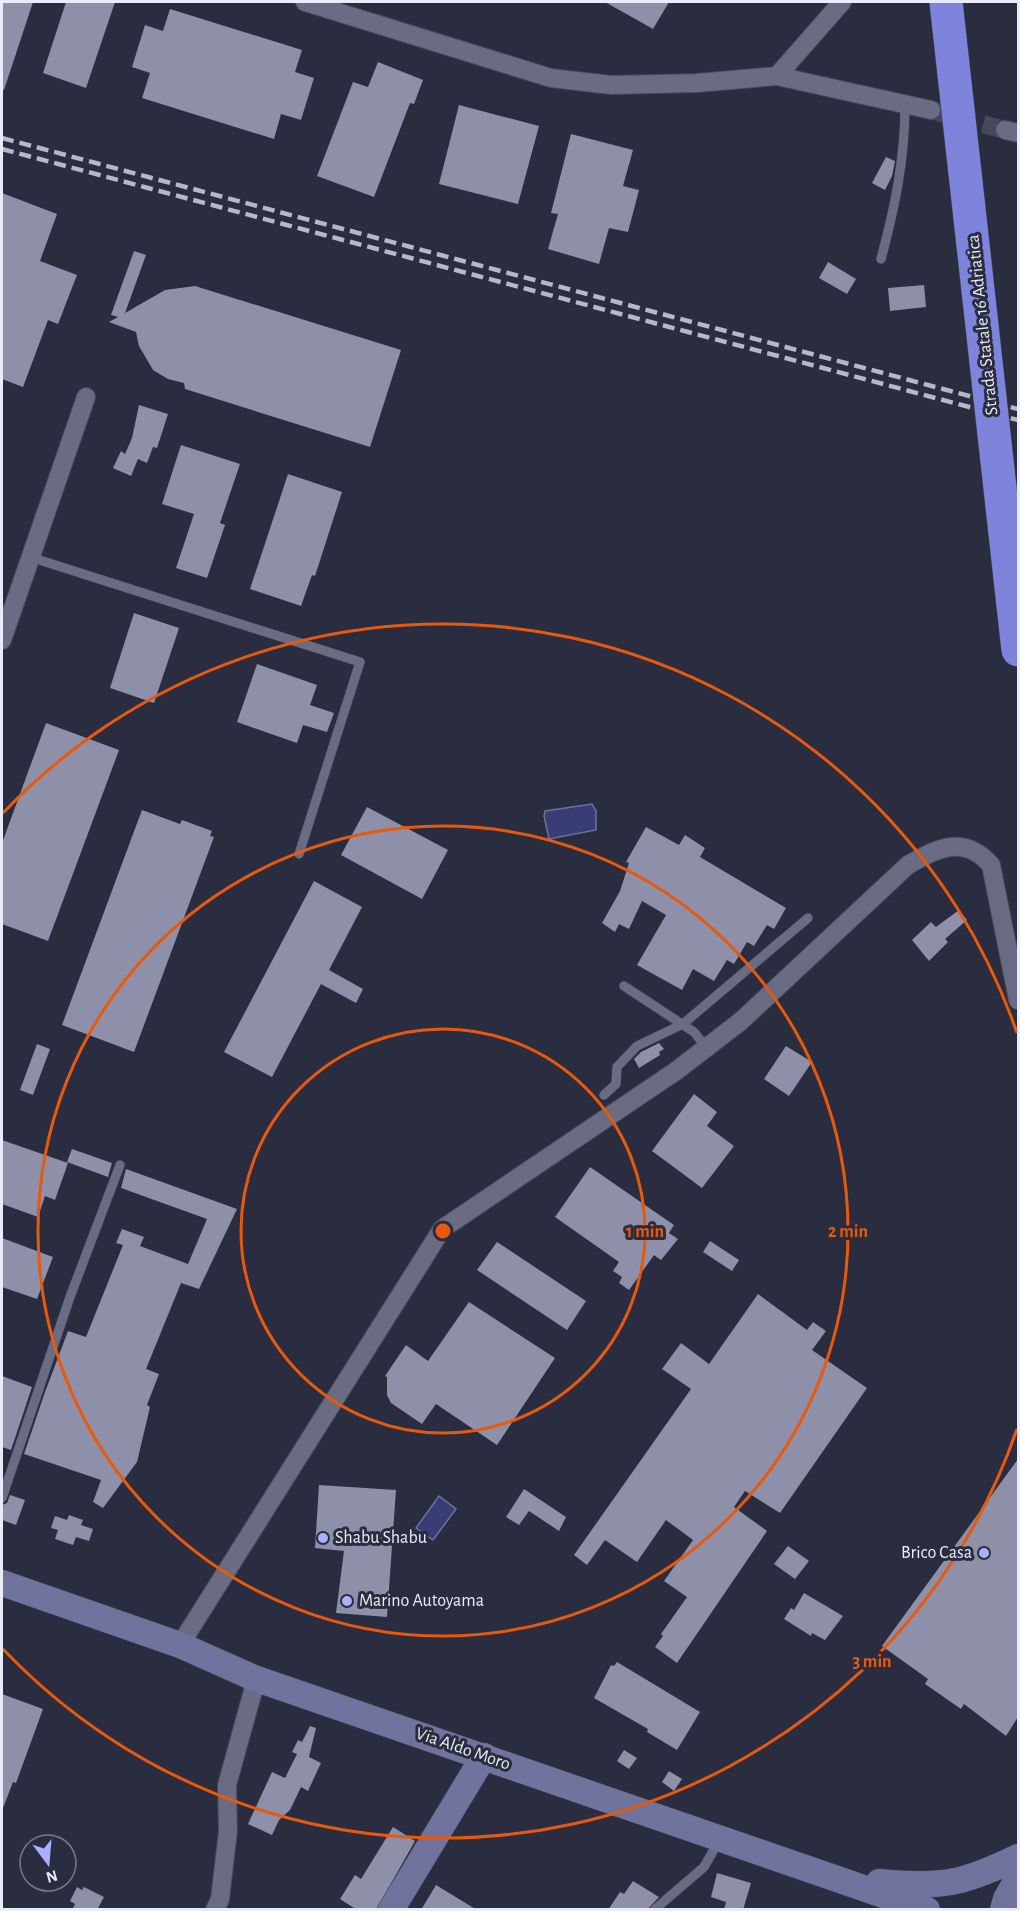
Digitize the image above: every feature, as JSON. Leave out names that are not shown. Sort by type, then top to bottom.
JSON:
[{"type":"highway","name":"Strada Statale 16 Adriatica","points":[[946,2],[1018,650]]},
{"type":"highway","name":"Strada Statale 16 Adriatica","points":[[968,2],[1018,445]]},
{"type":"main road","name":"Via Aldo Moro","points":[[2,1583],[180,1645],[254,1678],[721,1837],[927,1910]]},
{"type":"main road","points":[[391,1910],[484,1756]]},
{"type":"main road","points":[[837,1877],[913,1885],[945,1884],[977,1877],[1018,1857]]},
{"type":"main road","points":[[1004,1910],[1006,1899],[1018,1878]]},
{"type":"street","points":[[305,2],[551,78],[611,85],[697,83],[777,76],[931,110]]},
{"type":"street","points":[[777,76],[842,2]]},
{"type":"street","points":[[2,640],[86,397]]},
{"type":"street","points":[[180,1645],[442,1228],[676,1071],[765,1001],[908,865],[935,850],[961,846],[979,851],[991,865],[1018,1000]]},
{"type":"street","points":[[215,1910],[220,1899],[228,1831],[227,1785],[253,1691],[254,1678]]},
{"type":"lane","points":[[881,259],[897,202],[905,137],[905,105]]},
{"type":"lane","points":[[30,557],[360,662],[298,854]]},
{"type":"lane","points":[[604,1095],[616,1084],[618,1067],[637,1046],[683,1024],[808,918]]},
{"type":"lane","points":[[624,986],[694,1032],[706,1047]]},
{"type":"lane","points":[[2,1498],[70,1296],[120,1165]]},
{"type":"lane","points":[[654,1910],[704,1867],[721,1837]]},
{"type":"shaded area","points":[[592,804],[596,811],[596,830],[549,839],[545,811]]},
{"type":"shaded area","points":[[439,1496],[456,1509],[433,1540],[416,1528]]},
{"type":"building","points":[[2,2],[33,2],[4,90],[2,90]]},
{"type":"building","points":[[66,2],[115,2],[86,88],[43,73]]},
{"type":"building","points":[[605,2],[669,2],[653,29]]},
{"type":"building","points":[[170,9],[302,50],[295,72],[314,78],[301,120],[281,114],[274,139],[142,98],[150,73],[132,67],[145,25],[163,31]]},
{"type":"building","points":[[378,62],[423,80],[414,104],[410,103],[374,197],[317,176],[353,82],[368,87]]},
{"type":"building","points":[[459,105],[539,126],[518,204],[439,184]]},
{"type":"building","points":[[571,134],[633,150],[623,186],[639,190],[628,232],[609,228],[599,264],[548,249],[558,214],[551,213]]},
{"type":"building","points":[[886,157],[895,161],[892,176],[885,190],[872,183]]},
{"type":"building","points":[[2,193],[57,214],[40,261],[77,275],[58,324],[48,320],[23,387],[2,379]]},
{"type":"building","points":[[134,251],[146,255],[125,313],[165,290],[195,286],[401,350],[370,447],[185,389],[184,383],[168,379],[153,370],[139,346],[136,332],[109,322],[118,317],[111,315]]},
{"type":"building","points":[[828,262],[856,279],[847,294],[819,278]]},
{"type":"building","points":[[924,285],[926,307],[890,311],[888,288]]},
{"type":"building","points":[[139,405],[168,414],[157,448],[153,447],[147,463],[138,459],[131,476],[113,468],[121,451],[125,454],[132,438]]},
{"type":"building","points":[[181,445],[240,464],[220,523],[225,525],[207,578],[176,568],[194,514],[162,504]]},
{"type":"building","points":[[288,474],[342,492],[315,576],[312,575],[301,606],[250,589]]},
{"type":"building","points":[[134,613],[179,628],[154,703],[110,688]]},
{"type":"building","points":[[257,664],[317,685],[310,705],[334,713],[327,732],[303,725],[297,743],[237,722]]},
{"type":"building","points":[[46,723],[119,750],[48,941],[2,924],[2,843]]},
{"type":"building","points":[[367,807],[448,850],[422,899],[341,855]]},
{"type":"building","points":[[142,810],[180,824],[182,820],[212,831],[210,836],[214,837],[134,1052],[62,1025]]},
{"type":"building","points":[[646,827],[679,845],[685,835],[705,848],[700,857],[786,908],[774,929],[767,925],[754,946],[747,942],[734,964],[727,960],[714,981],[693,969],[682,990],[637,965],[666,915],[642,901],[629,929],[619,924],[615,932],[602,923],[620,891],[629,863],[626,862]]},
{"type":"building","points":[[314,881],[362,907],[329,970],[363,989],[356,1003],[321,984],[272,1077],[224,1052]]},
{"type":"building","points":[[959,910],[967,920],[945,939],[948,942],[929,961],[912,940],[931,922],[936,927]]},
{"type":"building","points":[[659,1043],[664,1049],[659,1052],[660,1055],[639,1068],[634,1059],[641,1052]]},
{"type":"building","points":[[37,1044],[50,1049],[33,1095],[20,1090]]},
{"type":"building","points":[[786,1046],[812,1062],[789,1096],[764,1079]]},
{"type":"building","points":[[694,1094],[717,1112],[707,1126],[734,1146],[702,1188],[652,1151]]},
{"type":"building","points":[[2,1140],[68,1163],[55,1200],[45,1196],[38,1217],[2,1204]]},
{"type":"building","points":[[72,1149],[112,1163],[108,1177],[67,1162]]},
{"type":"building","points":[[590,1167],[674,1225],[669,1233],[678,1239],[661,1260],[654,1255],[629,1290],[619,1283],[622,1277],[613,1271],[619,1262],[555,1217]]},
{"type":"building","points":[[126,1169],[237,1209],[199,1289],[181,1283],[146,1369],[159,1374],[147,1405],[150,1407],[137,1462],[103,1508],[93,1502],[101,1480],[24,1454],[45,1392],[68,1331],[86,1337],[123,1245],[116,1243],[122,1229],[144,1237],[140,1246],[188,1264],[207,1219],[121,1188]]},
{"type":"building","points":[[2,1238],[53,1257],[37,1299],[2,1287]]},
{"type":"building","points":[[710,1241],[739,1260],[732,1271],[703,1252]]},
{"type":"building","points":[[497,1242],[586,1301],[567,1330],[477,1270]]},
{"type":"building","points":[[758,1294],[807,1330],[813,1322],[826,1331],[812,1350],[867,1388],[780,1513],[745,1491],[734,1507],[767,1531],[677,1663],[655,1647],[663,1636],[661,1634],[687,1597],[664,1581],[693,1540],[666,1520],[637,1562],[605,1540],[587,1565],[574,1555],[691,1389],[662,1369],[681,1343],[709,1364]]},
{"type":"building","points":[[469,1302],[555,1358],[497,1445],[436,1404],[422,1424],[391,1403],[387,1395],[387,1377],[385,1376],[406,1345],[428,1361]]},
{"type":"building","points":[[2,1376],[32,1387],[11,1450],[2,1447]]},
{"type":"building","name":"Brico Casa","points":[[1018,1459],[1018,1717],[1006,1736],[964,1704],[961,1709],[925,1684],[928,1679],[882,1646]]},
{"type":"building","points":[[319,1485],[396,1490],[387,1617],[336,1613],[344,1551],[315,1548]]},
{"type":"building","points":[[524,1489],[566,1517],[559,1531],[529,1511],[519,1525],[506,1517]]},
{"type":"building","points":[[10,1495],[25,1500],[16,1525],[2,1520],[2,1505],[7,1503]]},
{"type":"building","points":[[69,1515],[83,1520],[81,1525],[93,1529],[89,1541],[76,1537],[73,1545],[55,1539],[58,1530],[51,1528],[55,1516],[67,1520]]},
{"type":"building","points":[[788,1546],[809,1561],[795,1579],[774,1564]]},
{"type":"building","points":[[804,1593],[843,1616],[825,1640],[812,1633],[811,1636],[784,1619],[791,1608],[794,1610]]},
{"type":"building","points":[[617,1662],[700,1712],[677,1750],[647,1732],[648,1729],[594,1698],[611,1665],[614,1666]]},
{"type":"building","points":[[2,1694],[43,1709],[16,1783],[13,1782],[3,1808]]},
{"type":"building","points":[[310,1726],[316,1728],[309,1757],[321,1763],[308,1791],[301,1787],[290,1810],[279,1820],[272,1835],[248,1824],[272,1772],[285,1778],[297,1754],[292,1752],[298,1740],[302,1742]]},
{"type":"building","points":[[624,1750],[637,1758],[629,1769],[617,1761]]},
{"type":"building","points":[[669,1771],[682,1779],[674,1791],[662,1782]]},
{"type":"building","points":[[393,1827],[415,1841],[376,1910],[357,1910],[340,1899],[355,1875],[361,1879]]},
{"type":"building","points":[[717,1873],[751,1883],[743,1910],[724,1910],[726,1902],[711,1897]]},
{"type":"building","points":[[633,1881],[659,1897],[647,1910],[608,1910],[620,1892],[624,1894]]},
{"type":"building","points":[[436,1885],[477,1910],[421,1910]]},
{"type":"building","points":[[84,1887],[104,1897],[97,1910],[72,1910],[75,1904],[70,1901],[74,1893],[78,1893],[78,1888],[82,1890]]},
{"type":"tunnel","points":[[931,110],[1005,130]]},
{"type":"railway","points":[[2,138],[1018,409]]},
{"type":"railway","points":[[2,149],[1018,420]]},
{"type":"place","name":"Shabu Shabu","points":[[323,1538]]},
{"type":"place","name":"Brico Casa","points":[[984,1553]]},
{"type":"place","name":"Marino Autoyama","points":[[347,1601]]}]
